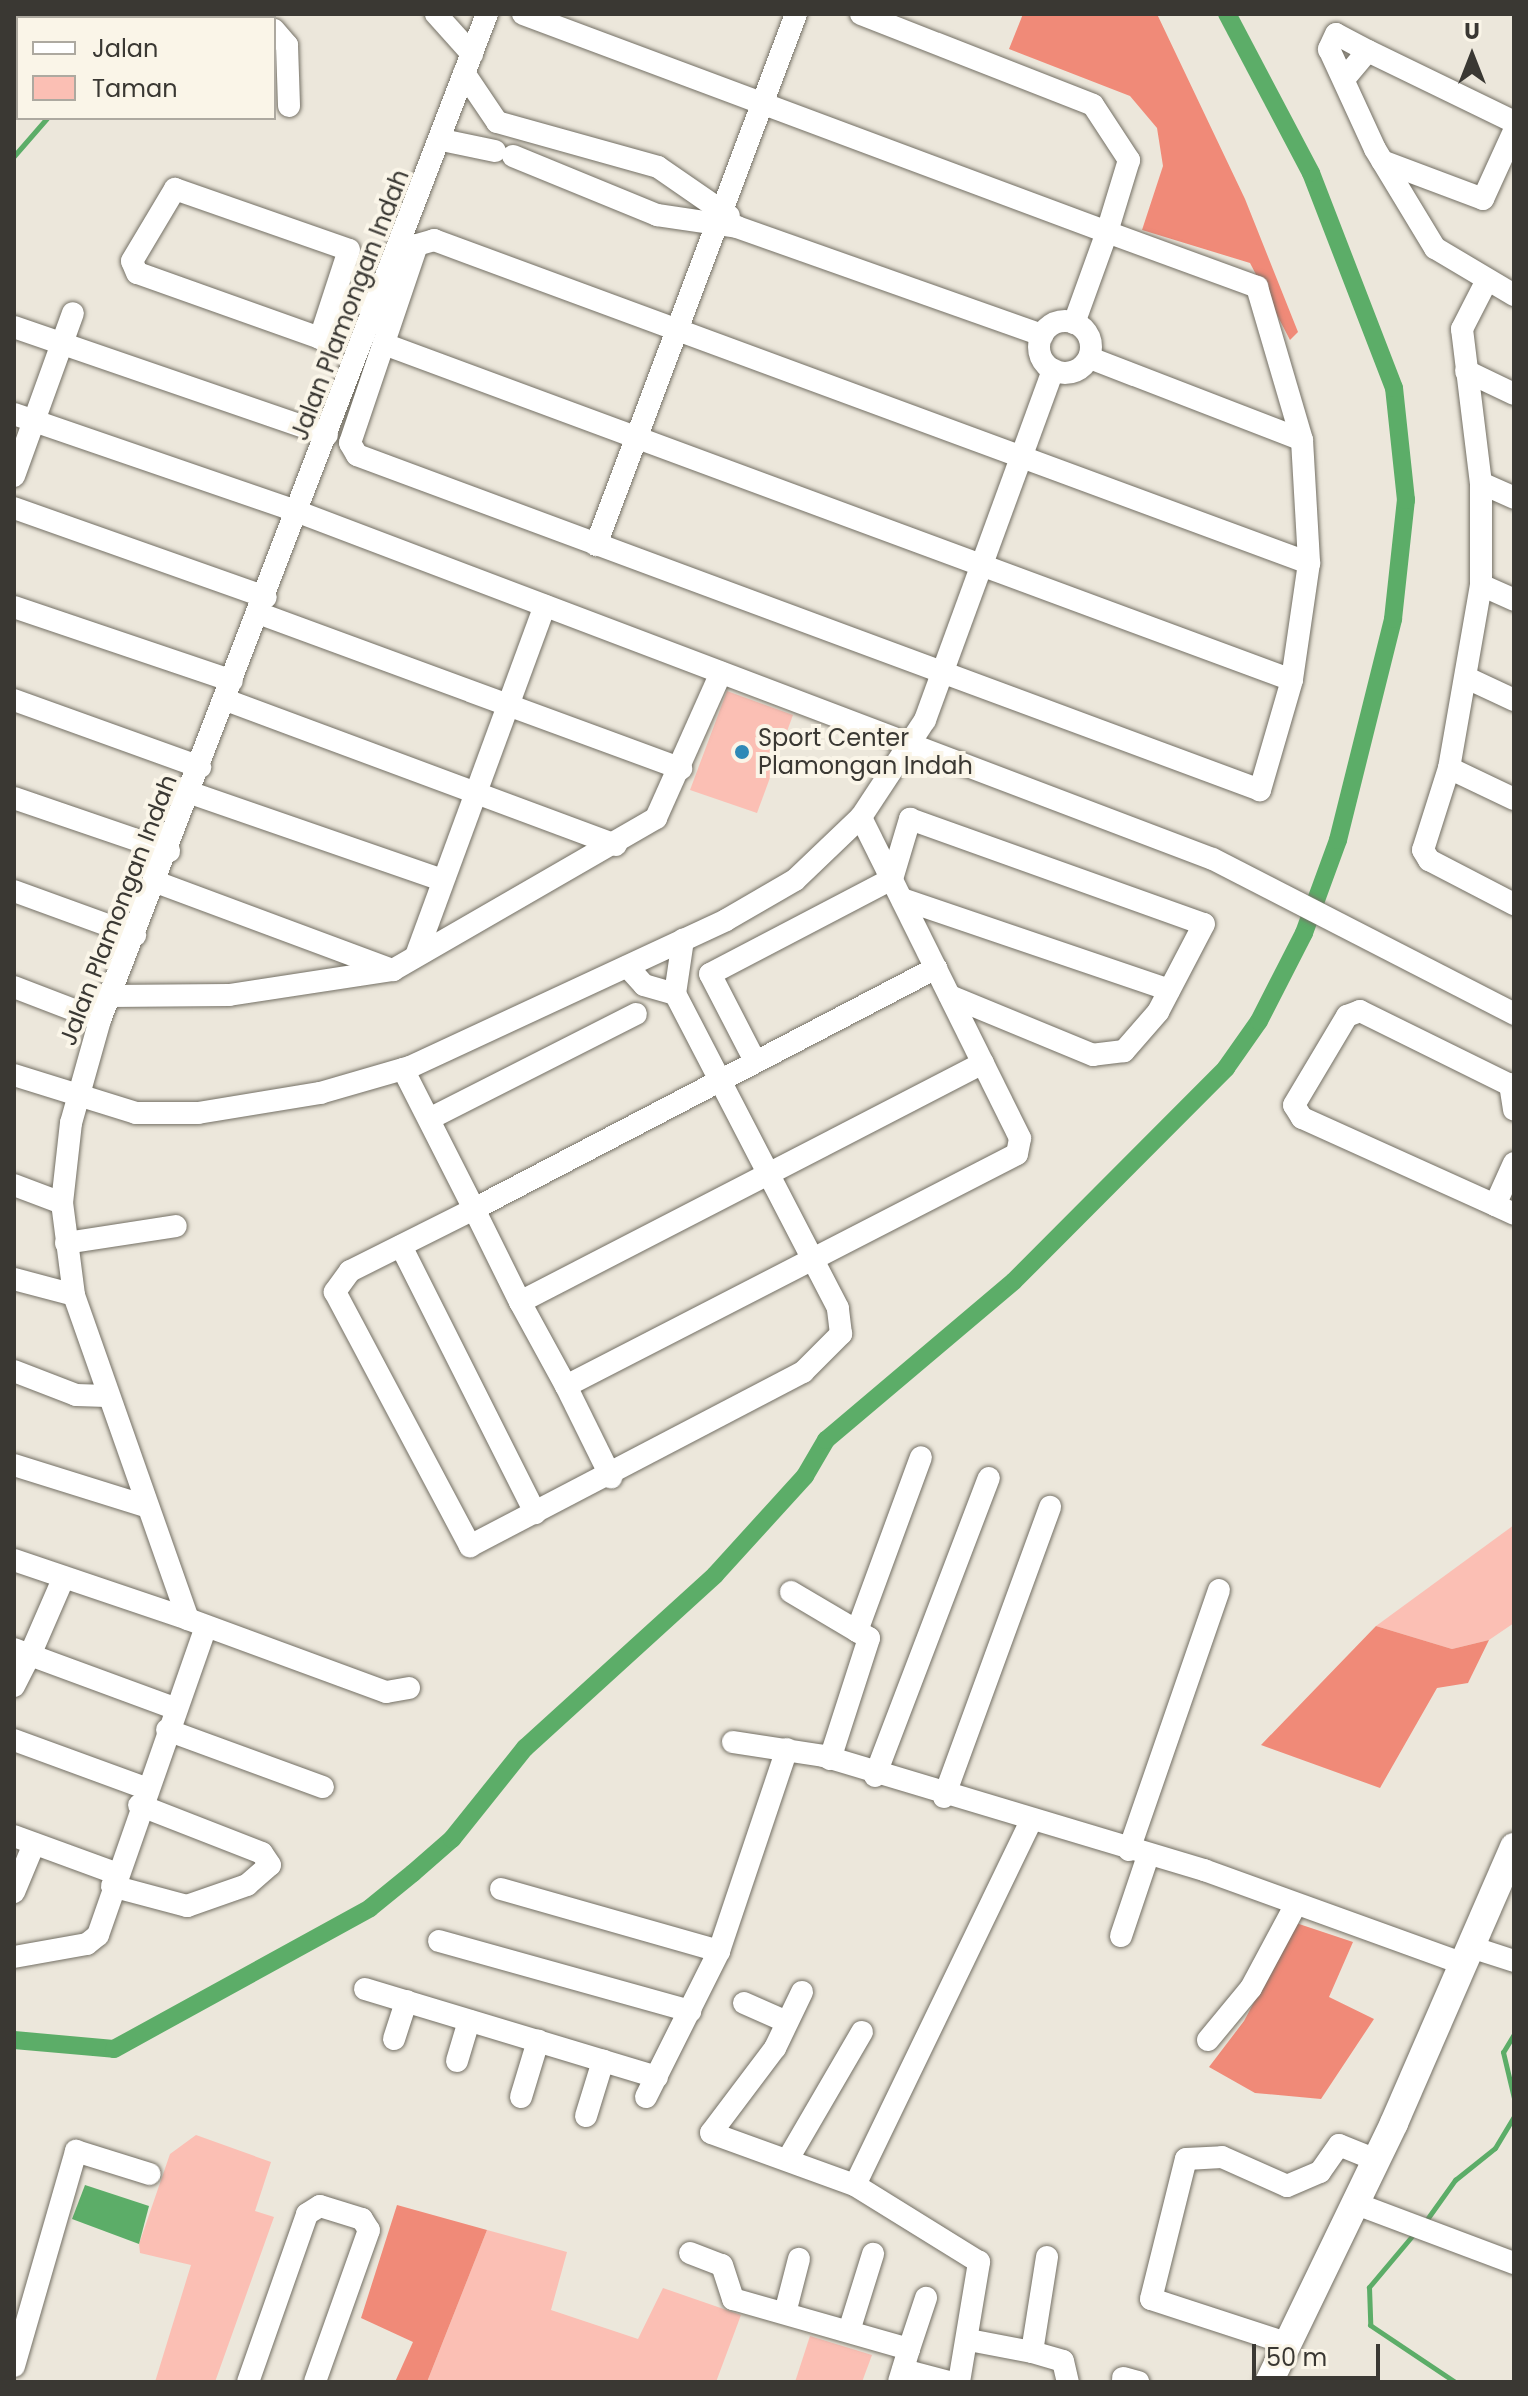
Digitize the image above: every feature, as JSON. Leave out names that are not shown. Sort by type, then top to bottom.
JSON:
[{"type":"main road","points":[[1269,2382],[1376,2160],[1514,1847]]},
{"type":"street","points":[[436,14],[468,64],[488,115],[481,139],[471,145]]},
{"type":"street","name":"Jalan Plamongan Indah","points":[[197,1623],[148,1507],[74,1295],[62,1203],[78,1097],[109,996],[301,513],[327,435],[442,140],[487,14]]},
{"type":"street","points":[[523,14],[1257,287],[1302,440],[1309,563],[1292,680],[1265,784],[1257,790],[357,455],[351,435],[424,240],[1309,563]]},
{"type":"street","points":[[596,545],[677,330],[720,205],[796,14]]},
{"type":"street","points":[[861,14],[1093,105],[1129,160],[1074,323]]},
{"type":"street","points":[[276,32],[287,45],[289,106]]},
{"type":"street","points":[[1514,122],[1341,35],[1329,38],[1382,161],[1435,248],[1486,282],[1514,295]]},
{"type":"street","points":[[1345,78],[1368,51]]},
{"type":"street","points":[[488,115],[532,135],[658,167],[720,205],[737,227]]},
{"type":"street","points":[[1382,161],[1483,199],[1514,131]]},
{"type":"street","points":[[512,156],[532,135]]},
{"type":"street","points":[[442,140],[512,156],[628,205],[712,227],[737,227],[1042,335]]},
{"type":"street","points":[[183,189],[349,250],[335,296],[317,338],[137,273],[132,261],[165,199],[183,189]]},
{"type":"street","points":[[1486,282],[1463,319],[1466,371],[1481,483],[1481,585],[1449,768],[1424,855],[1514,904]]},
{"type":"street","points":[[335,296],[378,307]]},
{"type":"street","points":[[14,476],[24,417],[73,313]]},
{"type":"street","points":[[1056,323],[1074,323],[1090,337],[1090,358],[1074,372],[1053,370],[1040,355],[1042,335],[1056,323]]},
{"type":"street","points":[[14,327],[327,435]]},
{"type":"street","points":[[384,344],[1292,680]]},
{"type":"street","points":[[1090,358],[1302,440]]},
{"type":"street","points":[[14,1075],[136,1113],[198,1113],[403,1069],[683,940],[795,880],[861,817],[912,743],[984,567],[1053,370]]},
{"type":"street","points":[[1466,371],[1514,394]]},
{"type":"street","points":[[24,417],[301,513],[912,743],[1255,880],[1514,1014]]},
{"type":"street","points":[[1481,483],[1514,498]]},
{"type":"street","points":[[14,508],[262,605],[506,707],[681,769]]},
{"type":"street","points":[[1481,585],[1514,600]]},
{"type":"street","points":[[417,953],[439,879],[545,606]]},
{"type":"street","points":[[14,607],[229,690],[472,795],[616,845]]},
{"type":"street","points":[[109,996],[229,995],[393,970],[417,953],[616,845],[656,818],[681,769],[721,673]]},
{"type":"street","points":[[1467,678],[1514,700]]},
{"type":"street","points":[[14,700],[200,767]]},
{"type":"street","points":[[1449,768],[1514,799]]},
{"type":"street","points":[[191,793],[439,879]]},
{"type":"street","points":[[14,798],[169,851]]},
{"type":"street","points":[[566,1386],[810,1255],[1017,1154],[1020,1138],[861,817]]},
{"type":"street","points":[[755,1061],[710,974],[892,879],[910,819],[1204,924],[1169,990],[1124,1051],[1093,1055],[950,996]]},
{"type":"street","points":[[156,882],[393,970]]},
{"type":"street","points":[[14,891],[135,935]]},
{"type":"street","points":[[902,899],[1169,990]]},
{"type":"street","points":[[683,940],[675,994],[719,1079],[766,1171],[838,1308],[841,1334],[803,1372],[611,1477],[470,1546],[335,1292],[350,1271],[474,1209],[719,1079],[936,968]]},
{"type":"street","points":[[627,966],[644,985],[675,994]]},
{"type":"street","points":[[14,987],[100,1020]]},
{"type":"street","points":[[1514,1110],[1512,1086],[1360,1011],[1347,1016],[1294,1105],[1302,1118],[1505,1209],[1514,1163]]},
{"type":"street","points":[[429,1119],[636,1014]]},
{"type":"street","points":[[520,1302],[766,1171],[983,1063]]},
{"type":"street","points":[[403,1069],[611,1477]]},
{"type":"street","points":[[14,1185],[62,1203]]},
{"type":"street","points":[[66,1243],[176,1226]]},
{"type":"street","points":[[401,1246],[535,1513]]},
{"type":"street","points":[[14,1279],[74,1295]]},
{"type":"street","points":[[14,1371],[76,1395],[107,1396]]},
{"type":"street","points":[[857,1631],[921,1457]]},
{"type":"street","points":[[14,1465],[148,1507]]},
{"type":"street","points":[[875,1776],[989,1478]]},
{"type":"street","points":[[944,1797],[1050,1507]]},
{"type":"street","points":[[14,1560],[386,1692],[409,1688]]},
{"type":"street","points":[[14,1686],[22,1652],[63,1579]]},
{"type":"street","points":[[1121,1936],[1138,1853],[1219,1590]]},
{"type":"street","points":[[791,1592],[869,1638],[830,1759]]},
{"type":"street","points":[[14,1957],[93,1940],[167,1730],[197,1623]]},
{"type":"street","points":[[22,1652],[174,1708]]},
{"type":"street","points":[[167,1730],[323,1787]]},
{"type":"street","points":[[14,1740],[262,1853],[270,1865],[247,1885],[187,1906],[24,1840],[14,1892]]},
{"type":"street","points":[[733,1742],[787,1749],[830,1759],[875,1776],[1468,1955],[1514,1961]]},
{"type":"street","points":[[646,2097],[719,1951],[787,1749]]},
{"type":"street","points":[[855,2185],[1031,1821]]},
{"type":"street","points":[[501,1889],[719,1951]]},
{"type":"street","points":[[1208,2040],[1251,1988],[1296,1904]]},
{"type":"street","points":[[439,1941],[690,2011]]},
{"type":"street","points":[[365,1989],[657,2077]]},
{"type":"street","points":[[802,1992],[787,2022],[711,2133],[855,2185],[977,2259],[969,2340],[959,2382]]},
{"type":"street","points":[[394,2039],[406,2001]]},
{"type":"street","points":[[744,2003],[787,2022]]},
{"type":"street","points":[[457,2061],[469,2021]]},
{"type":"street","points":[[788,2159],[862,2032]]},
{"type":"street","points":[[521,2097],[538,2041]]},
{"type":"street","points":[[586,2116],[603,2061]]},
{"type":"street","points":[[1289,2344],[1151,2299],[1186,2159],[1222,2157],[1287,2186],[1320,2172],[1339,2145],[1376,2160]]},
{"type":"street","points":[[14,2366],[20,2327],[76,2151],[150,2174]]},
{"type":"street","points":[[1354,2203],[1514,2263]]},
{"type":"street","points":[[248,2382],[307,2214],[320,2206],[362,2219],[369,2230],[315,2382]]},
{"type":"street","points":[[690,2253],[722,2265],[733,2299],[849,2331],[903,2367],[949,2382]]},
{"type":"street","points":[[849,2331],[873,2254]]},
{"type":"street","points":[[1032,2352],[1047,2257]]},
{"type":"street","points":[[785,2313],[799,2259]]},
{"type":"street","points":[[903,2367],[926,2298]]},
{"type":"street","points":[[969,2340],[1063,2361],[1068,2382]]},
{"type":"green space","name":"Sport Center Plamongan Indah","points":[[727,691],[793,715],[757,813],[690,790]]},
{"type":"green space","points":[[1514,1525],[1514,1623],[1489,1640],[1452,1649],[1376,1626]]},
{"type":"green space","points":[[196,2135],[271,2162],[255,2211],[274,2217],[215,2382],[155,2382],[191,2265],[140,2253],[139,2244],[170,2154]]},
{"type":"green space","points":[[487,2230],[567,2252],[551,2310],[638,2339],[663,2288],[741,2315],[716,2382],[427,2382]]},
{"type":"green space","points":[[810,2336],[872,2355],[862,2382],[795,2382]]},
{"type":"shaded area","points":[[1023,14],[1157,14],[1245,199],[1298,332],[1290,340],[1250,263],[1142,230],[1163,166],[1157,128],[1130,96],[1009,49]]},
{"type":"shaded area","points":[[1376,1626],[1452,1649],[1489,1640],[1468,1683],[1437,1688],[1380,1788],[1261,1745]]},
{"type":"shaded area","points":[[1296,1923],[1353,1942],[1329,1997],[1374,2019],[1321,2099],[1255,2093],[1209,2067],[1244,2021]]},
{"type":"shaded area","points":[[85,2185],[149,2206],[139,2244],[72,2219]]},
{"type":"shaded area","points":[[397,2205],[487,2230],[427,2382],[395,2382],[413,2342],[361,2318]]},
{"type":"waterway","points":[[14,2040],[114,2049],[370,1908],[413,1873],[452,1839],[525,1748],[715,1575],[805,1476],[826,1440],[1014,1281],[1226,1068],[1259,1021],[1304,933],[1338,840],[1393,619],[1406,500],[1394,388],[1311,173],[1227,14]]},
{"type":"waterway","points":[[14,156],[45,120]]},
{"type":"waterway","points":[[1514,2034],[1503,2052],[1514,2098]]},
{"type":"waterway","points":[[1425,2222],[1455,2180],[1495,2148],[1514,2116]]},
{"type":"waterway","points":[[1412,2236],[1369,2287],[1370,2325],[1455,2382]]},
{"type":"place","name":"Sport Center Plamongan Indah","points":[[742,752]]}]
